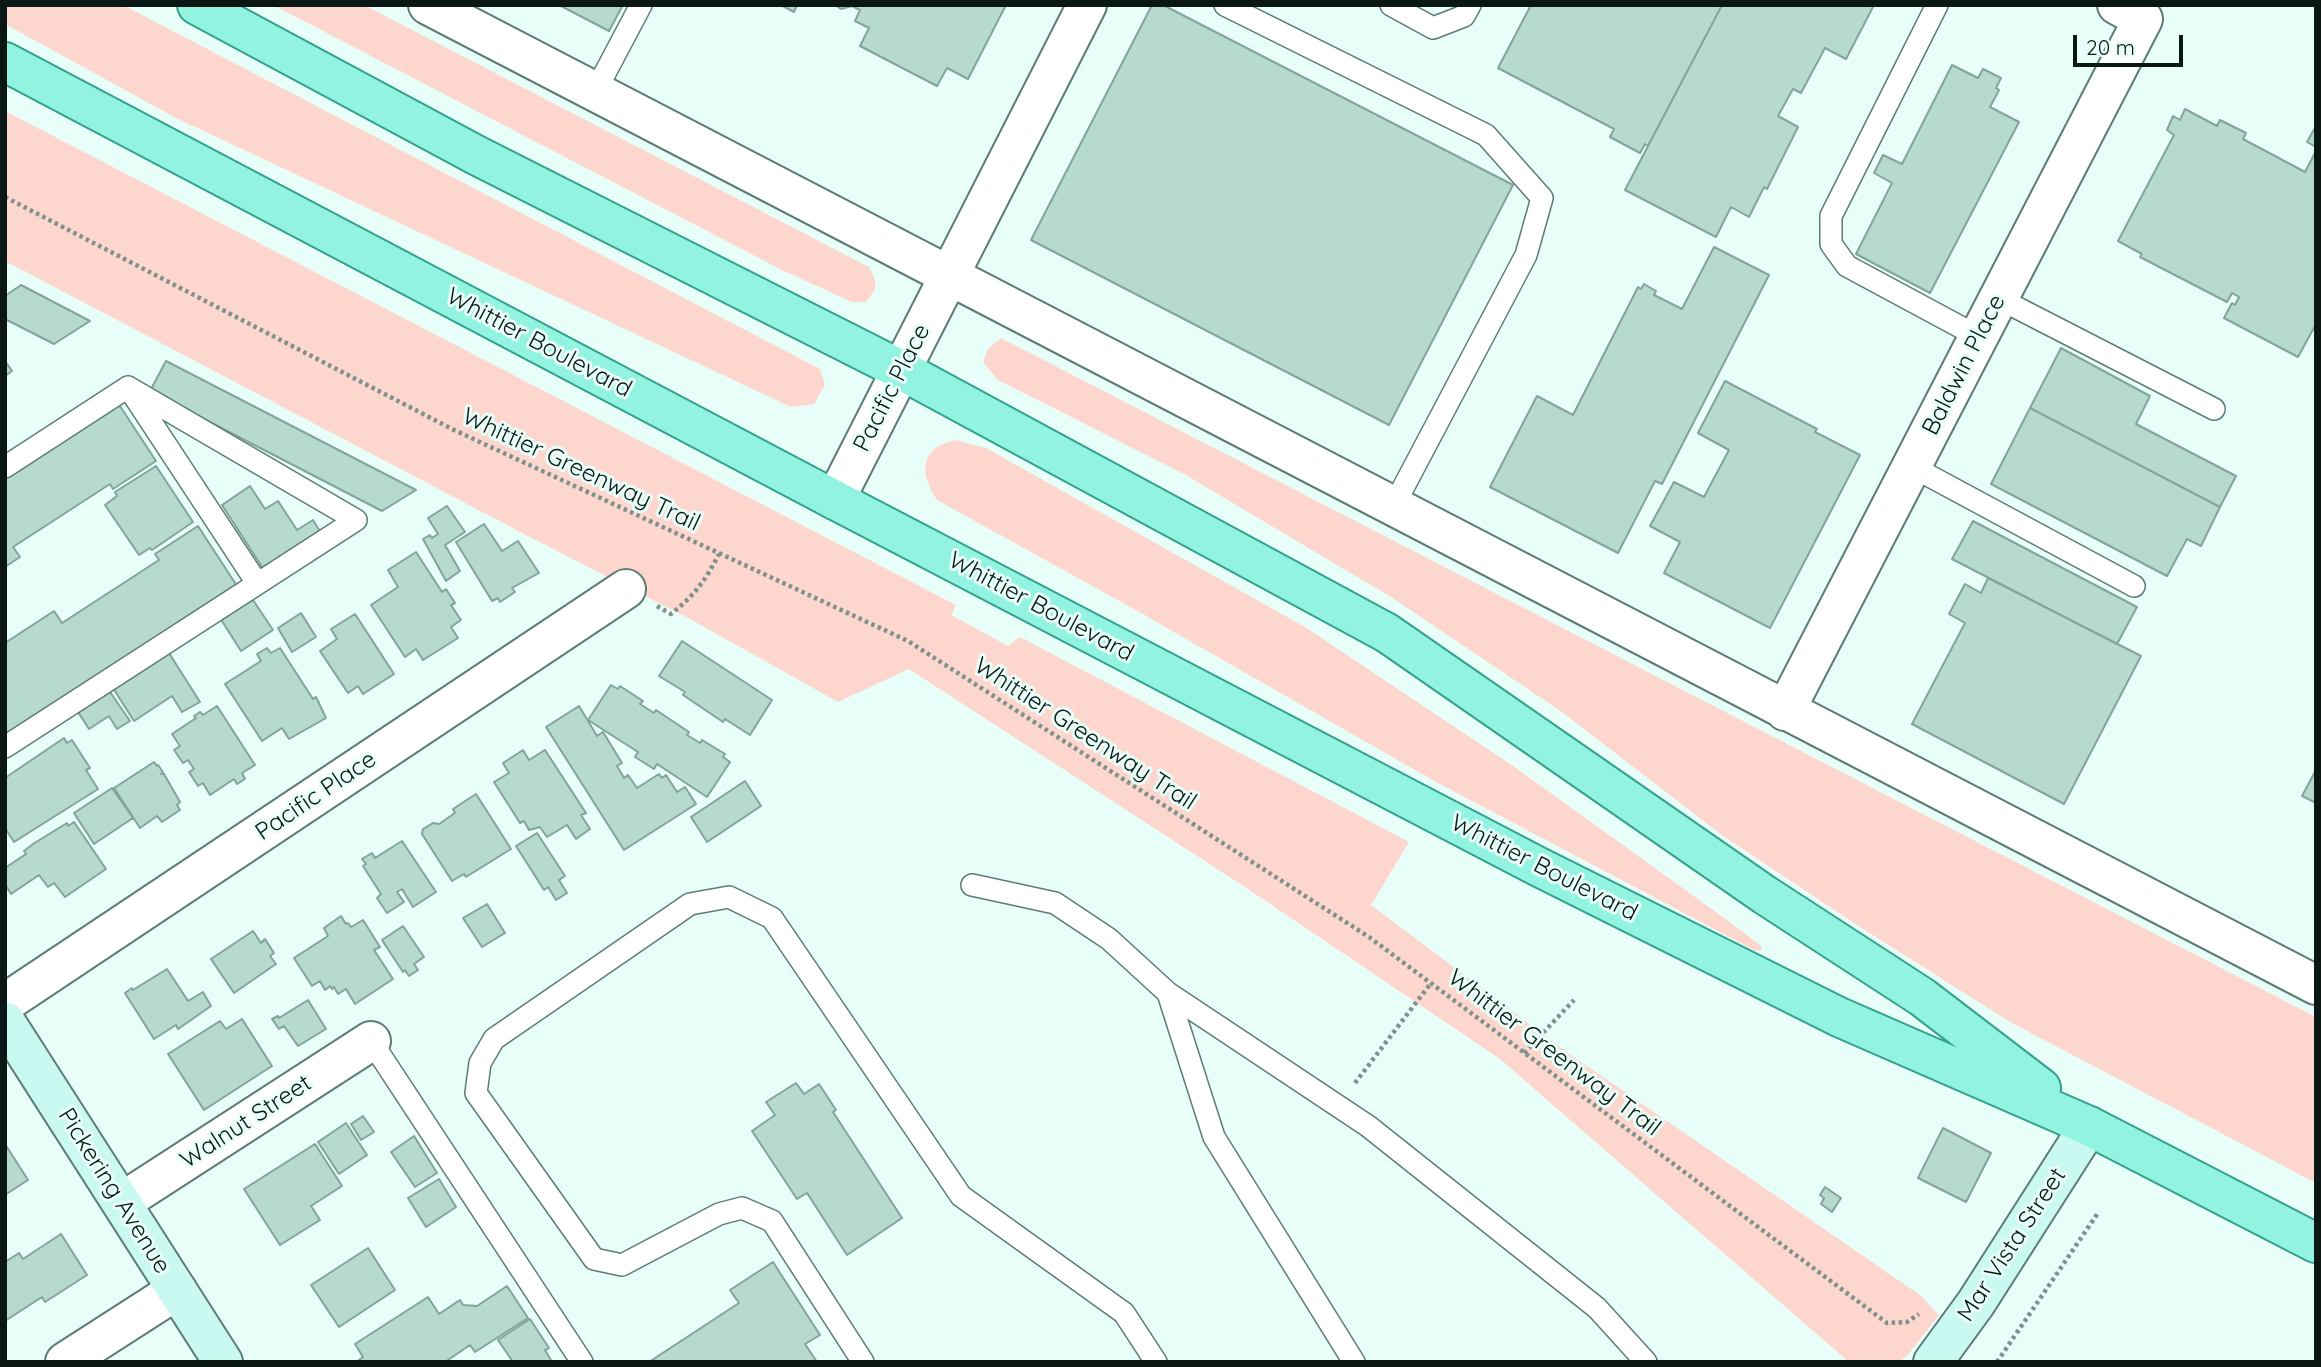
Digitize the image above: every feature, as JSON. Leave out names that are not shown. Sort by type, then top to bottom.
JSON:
[{"type":"main road","name":"Whittier Boulevard","points":[[197,5],[476,155],[901,370],[1387,633],[1765,895],[1922,997],[2090,1126]]},
{"type":"main road","name":"Whittier Boulevard","points":[[5,62],[835,500],[1537,866],[1839,1017],[2090,1126],[2316,1243]]},
{"type":"street","name":"Pacific Place","points":[[835,500],[1087,5]]},
{"type":"street","points":[[432,6],[2316,985]]},
{"type":"street","name":"Baldwin Place","points":[[1785,711],[1998,298],[2127,9]]},
{"type":"street","name":"Pacific Place","points":[[5,1003],[626,589]]},
{"type":"street","name":"Pickering Avenue","points":[[5,1021],[223,1362]]},
{"type":"street","name":"Walnut Street","points":[[122,1202],[371,1041]]},
{"type":"street","name":"Mar Vista Street","points":[[1933,1362],[1976,1303],[2090,1126]]},
{"type":"street","points":[[65,1362],[177,1290]]},
{"type":"lane","points":[[595,92],[641,5]]},
{"type":"lane","points":[[1225,5],[1486,135],[1542,198],[1526,254],[1393,507]]},
{"type":"lane","points":[[1391,5],[1433,28],[1464,16],[1470,5]]},
{"type":"lane","points":[[1937,5],[1831,216],[1831,244],[1847,266],[1979,337]]},
{"type":"lane","points":[[1998,298],[2214,409]]},
{"type":"lane","points":[[5,467],[128,387]]},
{"type":"lane","points":[[5,747],[356,520],[128,387]]},
{"type":"lane","points":[[128,387],[257,583]]},
{"type":"lane","points":[[1911,466],[2134,586]]},
{"type":"lane","points":[[972,885],[1055,903],[1109,939],[1168,993],[1368,1126],[1597,1308],[1646,1362]]},
{"type":"lane","points":[[863,1362],[772,1220],[742,1208],[719,1214],[622,1265],[594,1259],[475,1093],[480,1063],[494,1039],[690,904],[729,897],[772,918],[961,1196],[1124,1313],[1156,1362]]},
{"type":"lane","points":[[1168,993],[1214,1137],[1354,1362]]},
{"type":"lane","points":[[371,1041],[582,1362]]},
{"type":"path","name":"Whittier Greenway Trail","points":[[5,197],[452,429],[908,641],[1369,937],[1887,1323],[1907,1322],[1930,1307]]},
{"type":"path","points":[[626,589],[671,614],[692,598],[719,554]]},
{"type":"path","points":[[1338,1106],[1430,983]]},
{"type":"path","points":[[1524,1053],[1574,1000]]},
{"type":"path","points":[[1997,1362],[2098,1213]]},
{"type":"shaded area","points":[[5,5],[123,5],[820,369],[825,385],[814,404],[791,407],[176,118],[5,24]]},
{"type":"shaded area","points":[[273,5],[364,5],[869,267],[874,277],[875,289],[866,302],[852,302],[782,270]]},
{"type":"shaded area","points":[[5,111],[956,605],[951,615],[1008,646],[1020,637],[1409,842],[1371,905],[1571,1055],[1920,1295],[1939,1315],[1907,1356],[1898,1362],[1849,1362],[1500,1059],[1248,889],[909,669],[838,702],[690,619],[5,261]]},
{"type":"shaded area","points":[[1001,338],[2316,1017],[2316,1183],[2010,1022],[1723,836],[1562,712],[1391,597],[1184,474],[998,380],[983,362],[988,349]]},
{"type":"shaded area","points":[[955,440],[986,448],[1305,627],[1516,768],[1738,928],[1761,946],[1762,950],[1756,951],[1436,782],[937,500],[927,481],[926,461],[934,449]]},
{"type":"building","points":[[559,5],[623,5],[609,31]]},
{"type":"building","points":[[781,5],[797,5],[794,12]]},
{"type":"building","points":[[835,5],[1006,5],[968,79],[947,68],[937,86],[860,46],[869,28],[855,21],[860,10],[852,6],[841,9]]},
{"type":"building","points":[[1152,5],[1163,5],[1513,185],[1389,425],[1031,240]]},
{"type":"building","points":[[1531,5],[1722,5],[1648,146],[1645,144],[1640,153],[1610,137],[1614,129],[1498,68]]},
{"type":"building","points":[[1722,5],[1874,5],[1846,59],[1825,48],[1801,93],[1793,89],[1778,116],[1798,127],[1767,189],[1764,187],[1749,217],[1731,207],[1716,237],[1625,190]]},
{"type":"building","points":[[1952,65],[1978,78],[1983,69],[2001,78],[1996,88],[1999,90],[1990,107],[2019,122],[1930,293],[1856,254],[1892,183],[1874,173],[1883,155],[1902,164]]},
{"type":"building","points":[[2185,109],[2217,126],[2220,120],[2246,133],[2243,139],[2305,172],[2316,151],[2316,324],[2298,357],[2224,318],[2232,303],[2235,305],[2239,297],[2232,293],[2227,302],[2140,257],[2142,254],[2118,241],[2174,135],[2167,130],[2173,116],[2180,120]]},
{"type":"building","points":[[2316,126],[2316,147],[2307,142]]},
{"type":"building","points":[[1714,247],[1769,275],[1662,484],[1655,481],[1618,553],[1490,487],[1537,396],[1573,415],[1638,287],[1641,289],[1644,284],[1656,291],[1654,295],[1682,309]]},
{"type":"building","points":[[21,285],[90,321],[54,344],[5,319],[5,296]]},
{"type":"building","points":[[2061,348],[2150,396],[2136,424],[2236,476],[2220,507],[2030,408]]},
{"type":"building","points":[[5,361],[12,371],[5,376]]},
{"type":"building","points":[[166,361],[416,490],[382,511],[150,391]]},
{"type":"building","points":[[1725,381],[1817,429],[1815,432],[1860,455],[1770,628],[1664,573],[1680,542],[1650,526],[1674,482],[1704,497],[1729,450],[1698,433]]},
{"type":"building","points":[[118,403],[156,461],[113,489],[110,484],[13,547],[20,557],[5,567],[5,476]]},
{"type":"building","points":[[2030,408],[2220,507],[2201,546],[2187,539],[2167,576],[1991,484]]},
{"type":"building","points":[[156,466],[193,522],[152,550],[150,548],[139,555],[105,505],[117,496],[115,492]]},
{"type":"building","points":[[250,486],[265,509],[278,501],[297,530],[313,520],[321,533],[264,570],[222,505]]},
{"type":"building","points":[[447,506],[465,532],[445,545],[460,571],[446,581],[423,539],[438,534],[428,518]]},
{"type":"building","points":[[1973,521],[2137,607],[2117,644],[1952,559]]},
{"type":"building","points":[[484,524],[502,551],[518,541],[539,573],[512,588],[515,592],[500,602],[498,598],[492,601],[456,542]]},
{"type":"building","points":[[198,526],[237,586],[5,736],[5,643],[54,611],[62,623],[159,560],[155,554]]},
{"type":"building","points":[[416,552],[442,592],[446,589],[455,603],[451,605],[461,620],[451,627],[458,638],[423,660],[416,649],[405,657],[371,605],[398,587],[388,570]]},
{"type":"building","points":[[1988,578],[2141,656],[2064,804],[1912,724],[1965,623],[1949,614],[1965,584],[1981,593]]},
{"type":"building","points":[[251,597],[273,630],[241,651],[220,618]]},
{"type":"building","points":[[301,613],[316,637],[292,652],[278,628]]},
{"type":"building","points":[[355,614],[394,674],[363,694],[358,686],[348,693],[320,651],[337,639],[331,629]]},
{"type":"building","points":[[682,641],[772,700],[750,735],[725,719],[723,722],[683,695],[685,692],[659,676]]},
{"type":"building","points":[[267,648],[271,653],[280,648],[313,699],[316,697],[326,718],[289,739],[282,728],[262,741],[225,684],[261,661],[257,654]]},
{"type":"building","points":[[169,653],[200,702],[182,712],[172,696],[134,721],[113,688]]},
{"type":"building","points":[[611,685],[618,689],[620,686],[643,701],[640,704],[654,713],[656,710],[689,732],[687,735],[700,743],[702,740],[725,754],[723,757],[730,762],[707,797],[657,764],[654,769],[635,757],[638,752],[588,720]]},
{"type":"building","points":[[110,692],[130,721],[117,729],[109,716],[89,729],[78,712]]},
{"type":"building","points":[[217,706],[255,765],[242,773],[245,779],[237,784],[234,779],[210,795],[203,783],[198,786],[189,772],[194,769],[188,760],[183,763],[174,750],[180,746],[172,734],[196,718],[194,716],[200,712],[203,715]]},
{"type":"building","points":[[579,706],[597,736],[603,732],[622,763],[617,766],[624,778],[628,775],[637,788],[659,774],[662,778],[666,775],[677,792],[685,787],[696,804],[624,850],[546,727]]},
{"type":"building","points":[[64,738],[67,743],[72,740],[90,768],[86,770],[98,789],[14,842],[5,828],[5,778]]},
{"type":"building","points":[[523,750],[529,760],[545,750],[586,813],[581,815],[590,829],[576,839],[567,825],[547,837],[540,827],[529,830],[524,821],[520,823],[494,782],[509,773],[503,763]]},
{"type":"building","points":[[154,762],[180,802],[177,805],[180,810],[162,822],[157,816],[140,828],[114,788]]},
{"type":"building","points":[[2316,770],[2316,803],[2302,796]]},
{"type":"building","points":[[745,781],[761,806],[707,842],[691,817]]},
{"type":"building","points":[[112,788],[133,818],[94,844],[74,813]]},
{"type":"building","points":[[476,794],[511,849],[466,877],[464,874],[452,881],[422,834],[423,829],[433,823],[439,824],[455,813],[453,809]]},
{"type":"building","points":[[74,822],[106,869],[65,897],[54,883],[48,887],[39,875],[11,894],[5,884],[5,868],[26,854],[24,851],[33,844],[67,823],[68,826]]},
{"type":"building","points":[[537,833],[565,876],[559,880],[567,893],[556,900],[548,887],[544,890],[516,846]]},
{"type":"building","points":[[402,841],[436,892],[413,907],[402,889],[397,892],[404,902],[387,913],[377,898],[381,894],[363,866],[366,864],[362,859],[372,853],[375,858]]},
{"type":"building","points":[[487,904],[505,933],[482,947],[463,918]]},
{"type":"building","points":[[341,916],[351,927],[363,920],[380,947],[374,950],[393,979],[355,1004],[346,989],[338,994],[334,987],[332,989],[330,986],[325,990],[320,981],[312,986],[294,958],[328,936],[324,928]]},
{"type":"building","points":[[403,926],[424,957],[414,964],[418,970],[409,976],[405,970],[403,972],[382,940]]},
{"type":"building","points":[[253,931],[261,943],[265,939],[274,953],[270,956],[276,964],[234,993],[211,959]]},
{"type":"building","points":[[167,969],[188,1001],[203,992],[211,1006],[178,1029],[176,1025],[154,1039],[125,993]]},
{"type":"building","points":[[308,1000],[326,1029],[298,1046],[284,1026],[279,1029],[272,1019],[278,1016],[279,1018]]},
{"type":"building","points":[[242,1019],[272,1066],[204,1110],[168,1054],[220,1021],[226,1029]]},
{"type":"building","points":[[796,1083],[804,1094],[819,1084],[836,1110],[833,1112],[902,1218],[847,1255],[807,1193],[797,1199],[752,1131],[775,1115],[766,1102]]},
{"type":"building","points":[[363,1116],[374,1132],[361,1140],[351,1124]]},
{"type":"building","points":[[346,1123],[367,1155],[339,1174],[318,1142]]},
{"type":"building","points":[[1943,1128],[1991,1153],[1966,1202],[1918,1178]]},
{"type":"building","points":[[414,1136],[437,1173],[415,1187],[391,1152]]},
{"type":"building","points":[[5,1144],[28,1180],[5,1195]]},
{"type":"building","points":[[315,1144],[342,1186],[311,1206],[320,1220],[280,1245],[244,1189]]},
{"type":"building","points":[[439,1179],[456,1207],[426,1227],[408,1198]]},
{"type":"building","points":[[1825,1187],[1841,1198],[1832,1212],[1821,1204],[1824,1198],[1820,1195]]},
{"type":"building","points":[[61,1234],[87,1275],[45,1302],[42,1297],[5,1321],[5,1262],[19,1253],[23,1259]]},
{"type":"building","points":[[368,1248],[395,1290],[339,1327],[311,1285]]},
{"type":"building","points":[[773,1262],[820,1335],[805,1344],[817,1362],[649,1362],[739,1303],[730,1290]]},
{"type":"building","points":[[507,1286],[528,1318],[475,1352],[470,1345],[445,1362],[360,1362],[363,1357],[355,1344],[428,1297],[439,1314],[460,1300],[463,1305],[477,1306]]},
{"type":"building","points":[[530,1319],[549,1348],[545,1350],[552,1362],[513,1362],[498,1340]]}]
